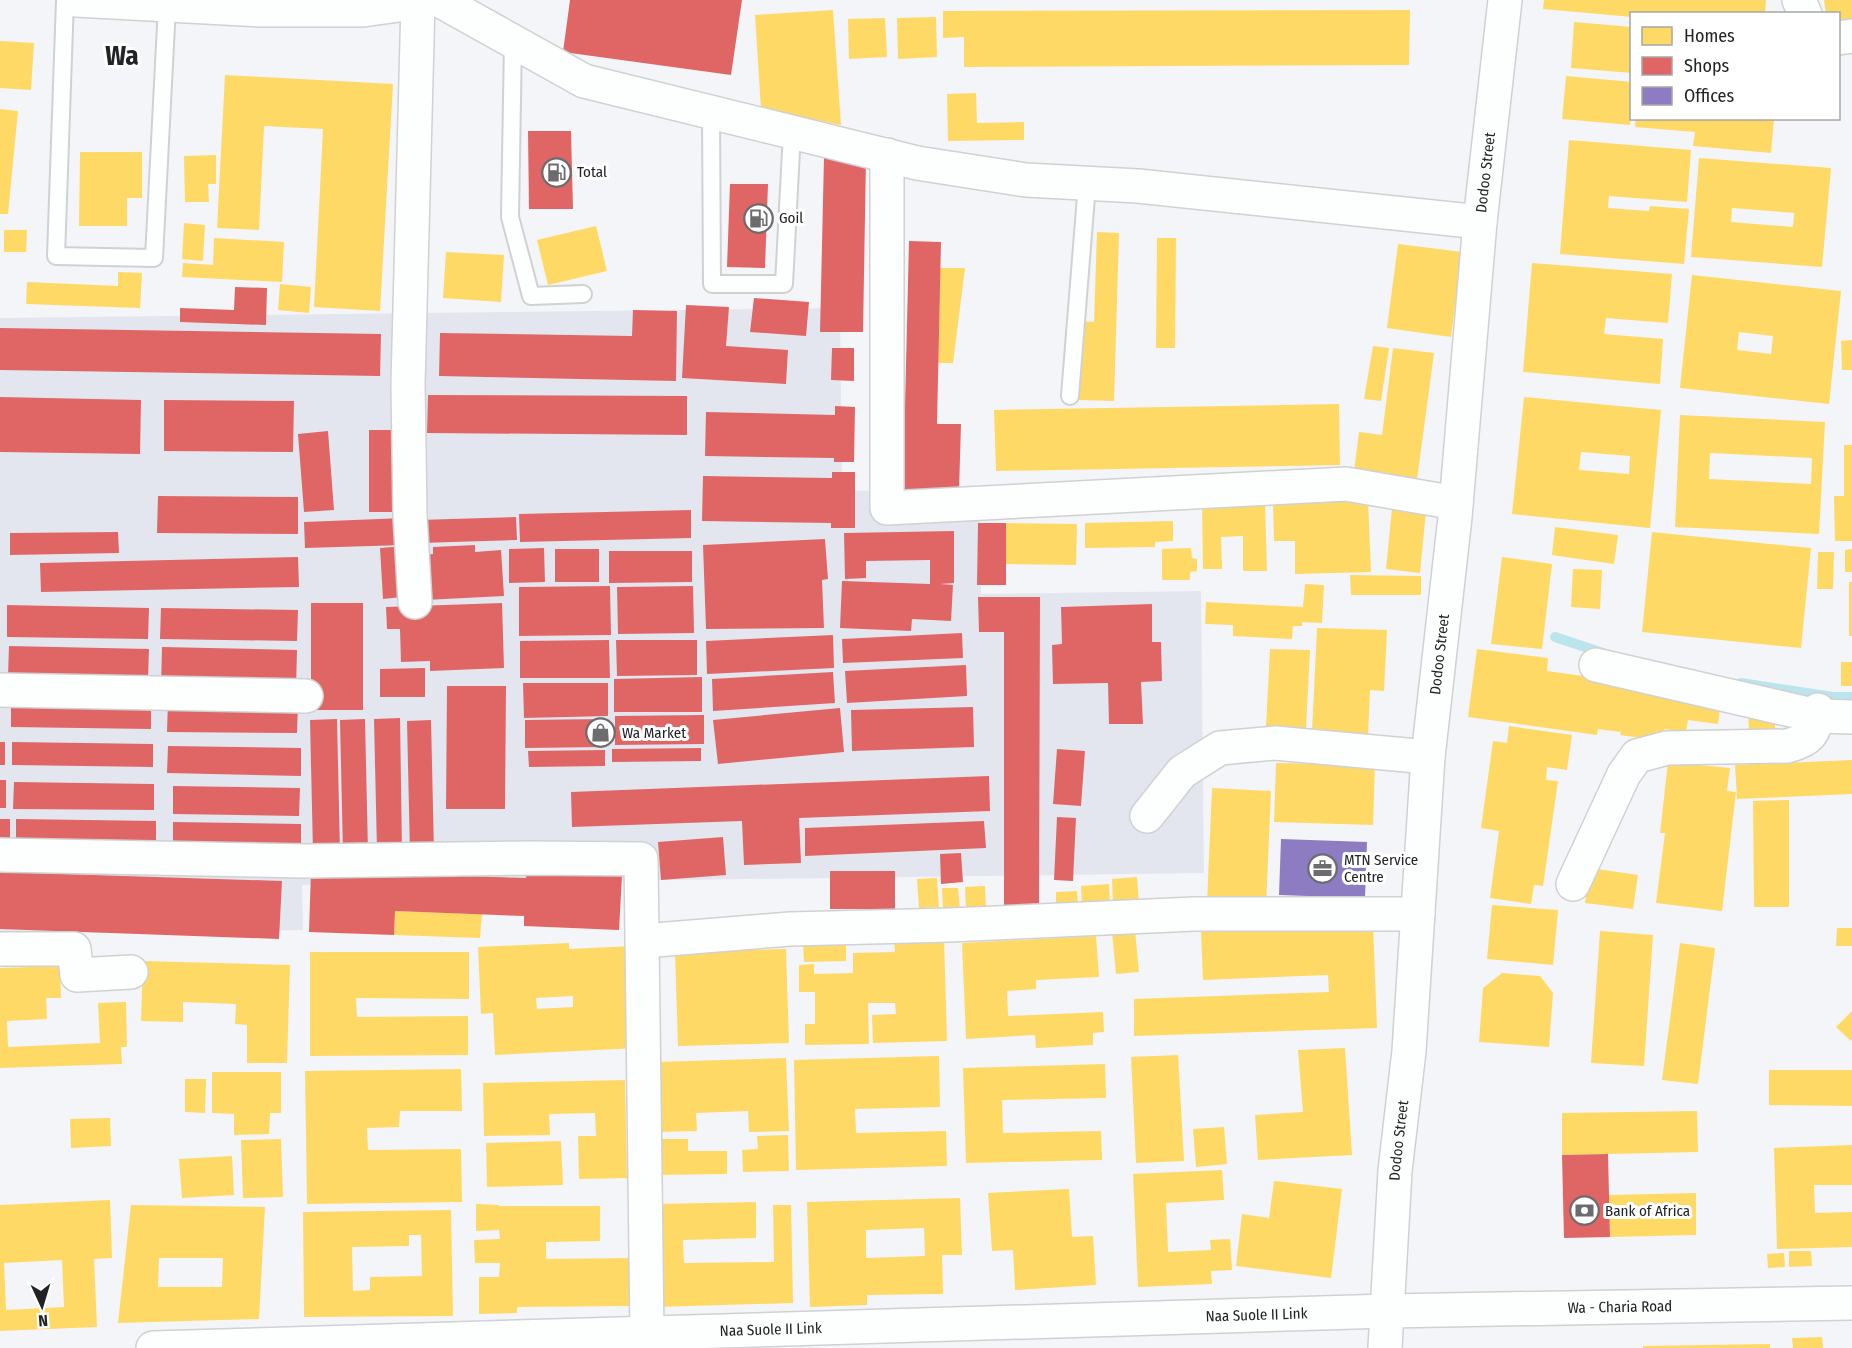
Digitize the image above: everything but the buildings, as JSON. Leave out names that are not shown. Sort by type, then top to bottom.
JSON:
[{"type":"street","points":[[76,0],[261,10],[363,10],[430,1],[513,41],[584,81],[917,163],[1026,180],[1138,186],[1480,222]]},
{"type":"street","name":"Dodoo Street","points":[[1385,1348],[1395,1171],[1408,1051],[1428,758],[1456,503],[1480,222],[1505,0]]},
{"type":"street","points":[[415,602],[410,515],[408,384],[430,1]]},
{"type":"street","points":[[887,155],[887,508],[1346,484],[1456,503]]},
{"type":"street","points":[[1596,665],[1817,713],[1852,717]]},
{"type":"street","points":[[0,690],[306,696]]},
{"type":"street","points":[[1574,884],[1624,774],[1637,756],[1667,748],[1787,746],[1805,741],[1814,729],[1817,713]]},
{"type":"street","points":[[1147,816],[1182,772],[1220,748],[1275,743],[1428,758]]},
{"type":"street","points":[[0,855],[307,861],[640,859],[643,940],[647,1334]]},
{"type":"street","points":[[643,940],[790,929],[950,926],[1194,914],[1418,914]]},
{"type":"street","points":[[0,949],[74,949],[77,975],[130,972]]},
{"type":"street","name":"Wa - Charia Road","points":[[1388,1311],[1852,1303]]},
{"type":"street","name":"Naa Suole II Link","points":[[153,1348],[647,1334],[969,1336],[1388,1311]]},
{"type":"lane","points":[[65,0],[56,256],[154,258],[167,6]]},
{"type":"lane","points":[[513,41],[510,217],[531,297],[583,294]]},
{"type":"lane","points":[[711,112],[712,284],[784,284],[792,132]]},
{"type":"lane","points":[[1070,396],[1087,184]]},
{"type":"shaded area","name":"Wa Market","points":[[840,308],[842,491],[980,489],[981,594],[1201,591],[1204,873],[302,885],[303,930],[0,934],[0,318]]},
{"type":"waterway","points":[[1555,637],[1603,653]]},
{"type":"waterway","points":[[1741,683],[1833,697],[1852,697]]},
{"type":"place","name":"Total","points":[[556,172]]},
{"type":"place","name":"Goil","points":[[758,218]]},
{"type":"place","name":"Wa Market","points":[[601,733]]},
{"type":"place","name":"MTN Service Centre","points":[[1323,869]]},
{"type":"place","name":"Bank of Africa","points":[[1584,1211]]},
{"type":"district","name":"Wa","points":[[122,56]]}]
